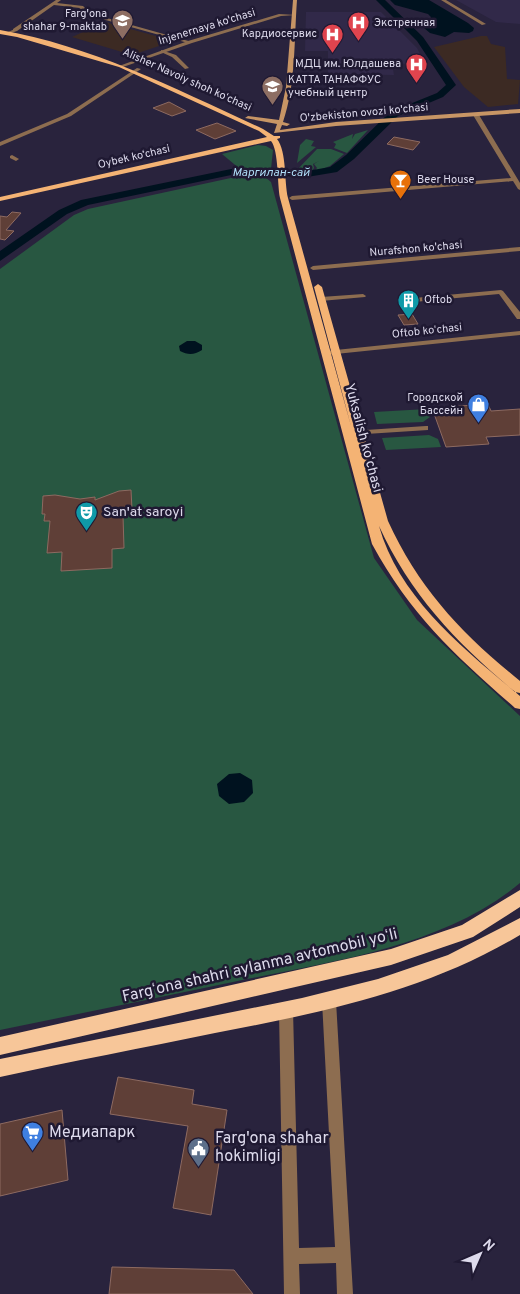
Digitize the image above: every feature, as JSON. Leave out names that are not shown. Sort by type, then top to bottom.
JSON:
[{"type":"highway","name":"Fargʻona shahri aylanma avtomobil yoʻli","points":[[0,1046],[391,957],[468,931],[520,898]]},
{"type":"highway","points":[[0,1068],[329,1001],[443,965],[481,950],[520,926]]},
{"type":"main road","points":[[287,144],[275,135],[282,123],[296,0]]},
{"type":"main road","name":"Alisher Navoiy shoh koʻchasi","points":[[0,31],[13,32],[124,64],[275,135]]},
{"type":"main road","name":"Alisher Navoiy shoh koʻchasi","points":[[137,70],[248,118],[275,135]]},
{"type":"main road","name":"O'zbekiston ovozi ko'chasi","points":[[275,135],[398,121],[520,111]]},
{"type":"main road","points":[[248,118],[282,123],[336,124]]},
{"type":"main road","name":"O'zbekiston ovozi ko'chasi","points":[[275,135],[336,124],[398,121]]},
{"type":"main road","name":"Yuksalish koʻchasi","points":[[275,135],[284,169],[284,182],[382,521],[402,566],[421,594],[484,660],[520,688]]},
{"type":"main road","name":"Oybek ko‘chasi","points":[[0,194],[275,135]]},
{"type":"main road","name":"Oybek ko‘chasi","points":[[0,199],[275,135]]},
{"type":"main road","name":"Yuksalish koʻchasi","points":[[284,169],[288,160]]},
{"type":"main road","name":"Yuksalish koʻchasi","points":[[284,182],[292,198],[313,268],[372,523],[390,570],[409,599],[430,624],[520,704]]},
{"type":"street","points":[[13,32],[59,0]]},
{"type":"street","points":[[443,0],[484,24]]},
{"type":"street","points":[[53,4],[82,7],[79,11],[190,42]]},
{"type":"street","name":"Injenernaya ko'chasi","points":[[124,64],[190,42],[281,16],[294,16]]},
{"type":"street","points":[[163,51],[174,56],[187,68]]},
{"type":"street","points":[[0,144],[69,115],[137,70]]},
{"type":"street","points":[[476,115],[520,188]]},
{"type":"street","points":[[292,198],[405,186],[514,179]]},
{"type":"street","name":"Nurafshon ko'chasi","points":[[313,268],[520,249]]},
{"type":"street","points":[[414,300],[501,292],[520,317]]},
{"type":"street","points":[[321,299],[363,296]]},
{"type":"street","name":"Oftob koʻchasi","points":[[332,352],[520,333]]},
{"type":"street","points":[[366,432],[426,428]]},
{"type":"street","points":[[329,1001],[345,1294]]},
{"type":"street","points":[[286,1010],[292,1294]]},
{"type":"street","points":[[291,1256],[342,1255]]},
{"type":"shaded area","points":[[456,0],[520,0],[520,24],[496,22]]},
{"type":"shaded area","name":"Экстренная","points":[[306,12],[381,12],[417,48],[426,65],[392,63],[394,75],[328,74],[328,51],[305,51]]},
{"type":"shaded area","name":"Farg'ona shahar 9-maktab","points":[[105,22],[174,41],[132,55],[72,37]]},
{"type":"shaded area","points":[[487,36],[491,44],[505,47],[507,79],[520,80],[518,104],[488,107],[464,87],[434,47]]},
{"type":"green space","points":[[368,130],[347,153],[334,148],[336,144],[333,142],[353,134],[352,139],[355,134]]},
{"type":"green space","points":[[306,139],[314,141],[311,146],[316,147],[297,163],[300,145]]},
{"type":"green space","points":[[258,145],[266,146],[273,150],[271,169],[240,169],[222,154]]},
{"type":"green space","points":[[317,149],[331,149],[344,154],[330,166],[314,172],[317,168],[314,164],[319,161],[313,164],[314,168],[311,172],[297,170]]},
{"type":"green space","points":[[240,176],[265,177],[271,182],[374,558],[417,620],[520,716],[520,883],[490,905],[456,923],[384,949],[346,959],[0,1030],[0,269],[74,215],[88,209]]},
{"type":"green space","points":[[427,409],[430,417],[423,422],[377,424],[374,412]]},
{"type":"green space","points":[[429,435],[438,439],[441,447],[386,450],[382,438]]},
{"type":"water","points":[[390,0],[429,0],[468,23],[474,28],[473,31],[469,33],[454,32],[445,37],[430,33],[424,28],[430,22],[431,17],[428,14],[395,5]]},
{"type":"water","points":[[187,341],[195,341],[202,345],[202,350],[191,354],[180,351],[179,346]]},
{"type":"water","points":[[240,773],[252,780],[253,793],[244,802],[229,804],[219,796],[217,784],[229,774]]},
{"type":"building","points":[[169,102],[186,111],[172,116],[153,108]]},
{"type":"building","points":[[217,123],[236,131],[215,139],[196,130]]},
{"type":"building","points":[[394,137],[420,142],[413,150],[387,144]]},
{"type":"building","points":[[12,212],[21,213],[6,230],[14,231],[5,240],[0,239],[0,216],[7,217]]},
{"type":"building","name":"Oftob","points":[[412,314],[418,324],[404,325],[398,315]]},
{"type":"building","name":"Городской Бассейн","points":[[488,404],[491,411],[520,409],[520,435],[486,437],[489,444],[446,447],[432,408]]},
{"type":"building","name":"San'at saroyi","points":[[131,490],[132,509],[127,509],[127,515],[123,516],[124,548],[112,549],[112,568],[61,571],[62,552],[47,553],[50,521],[44,521],[45,514],[42,514],[43,496],[55,495],[80,499],[95,497],[95,500],[119,491]]},
{"type":"building","name":"Farg'ona shahar hokimligi","points":[[118,1077],[194,1090],[192,1104],[227,1110],[211,1215],[173,1208],[188,1126],[110,1114]]},
{"type":"building","name":"Медиапарк","points":[[62,1110],[68,1180],[0,1196],[0,1124]]},
{"type":"building","points":[[112,1267],[234,1270],[253,1294],[109,1294]]},
{"type":"waterway","name":"Маргилан-сай","points":[[0,257],[63,212],[85,202],[236,171],[307,174],[333,170],[350,157],[394,114],[440,95],[451,85],[420,39],[380,0]]},
{"type":"place","name":"Farg'ona shahar 9-maktab","points":[[123,39]]},
{"type":"place","name":"Экстренная","points":[[358,42]]},
{"type":"place","name":"Кардиосервис","points":[[333,53]]},
{"type":"place","name":"МДЦ им. Юлдашева","points":[[417,83]]},
{"type":"place","name":"КАТТА ТАНАФФУС учебный центр","points":[[272,105]]},
{"type":"place","name":"Beer House","points":[[401,199]]},
{"type":"place","name":"Oftob","points":[[408,319]]},
{"type":"place","name":"Городской Бассейн","points":[[479,423]]},
{"type":"place","name":"San'at saroyi","points":[[87,531]]},
{"type":"place","name":"Медиапарк","points":[[33,1152]]},
{"type":"place","name":"Farg'ona shahar hokimligi","points":[[199,1167]]}]
